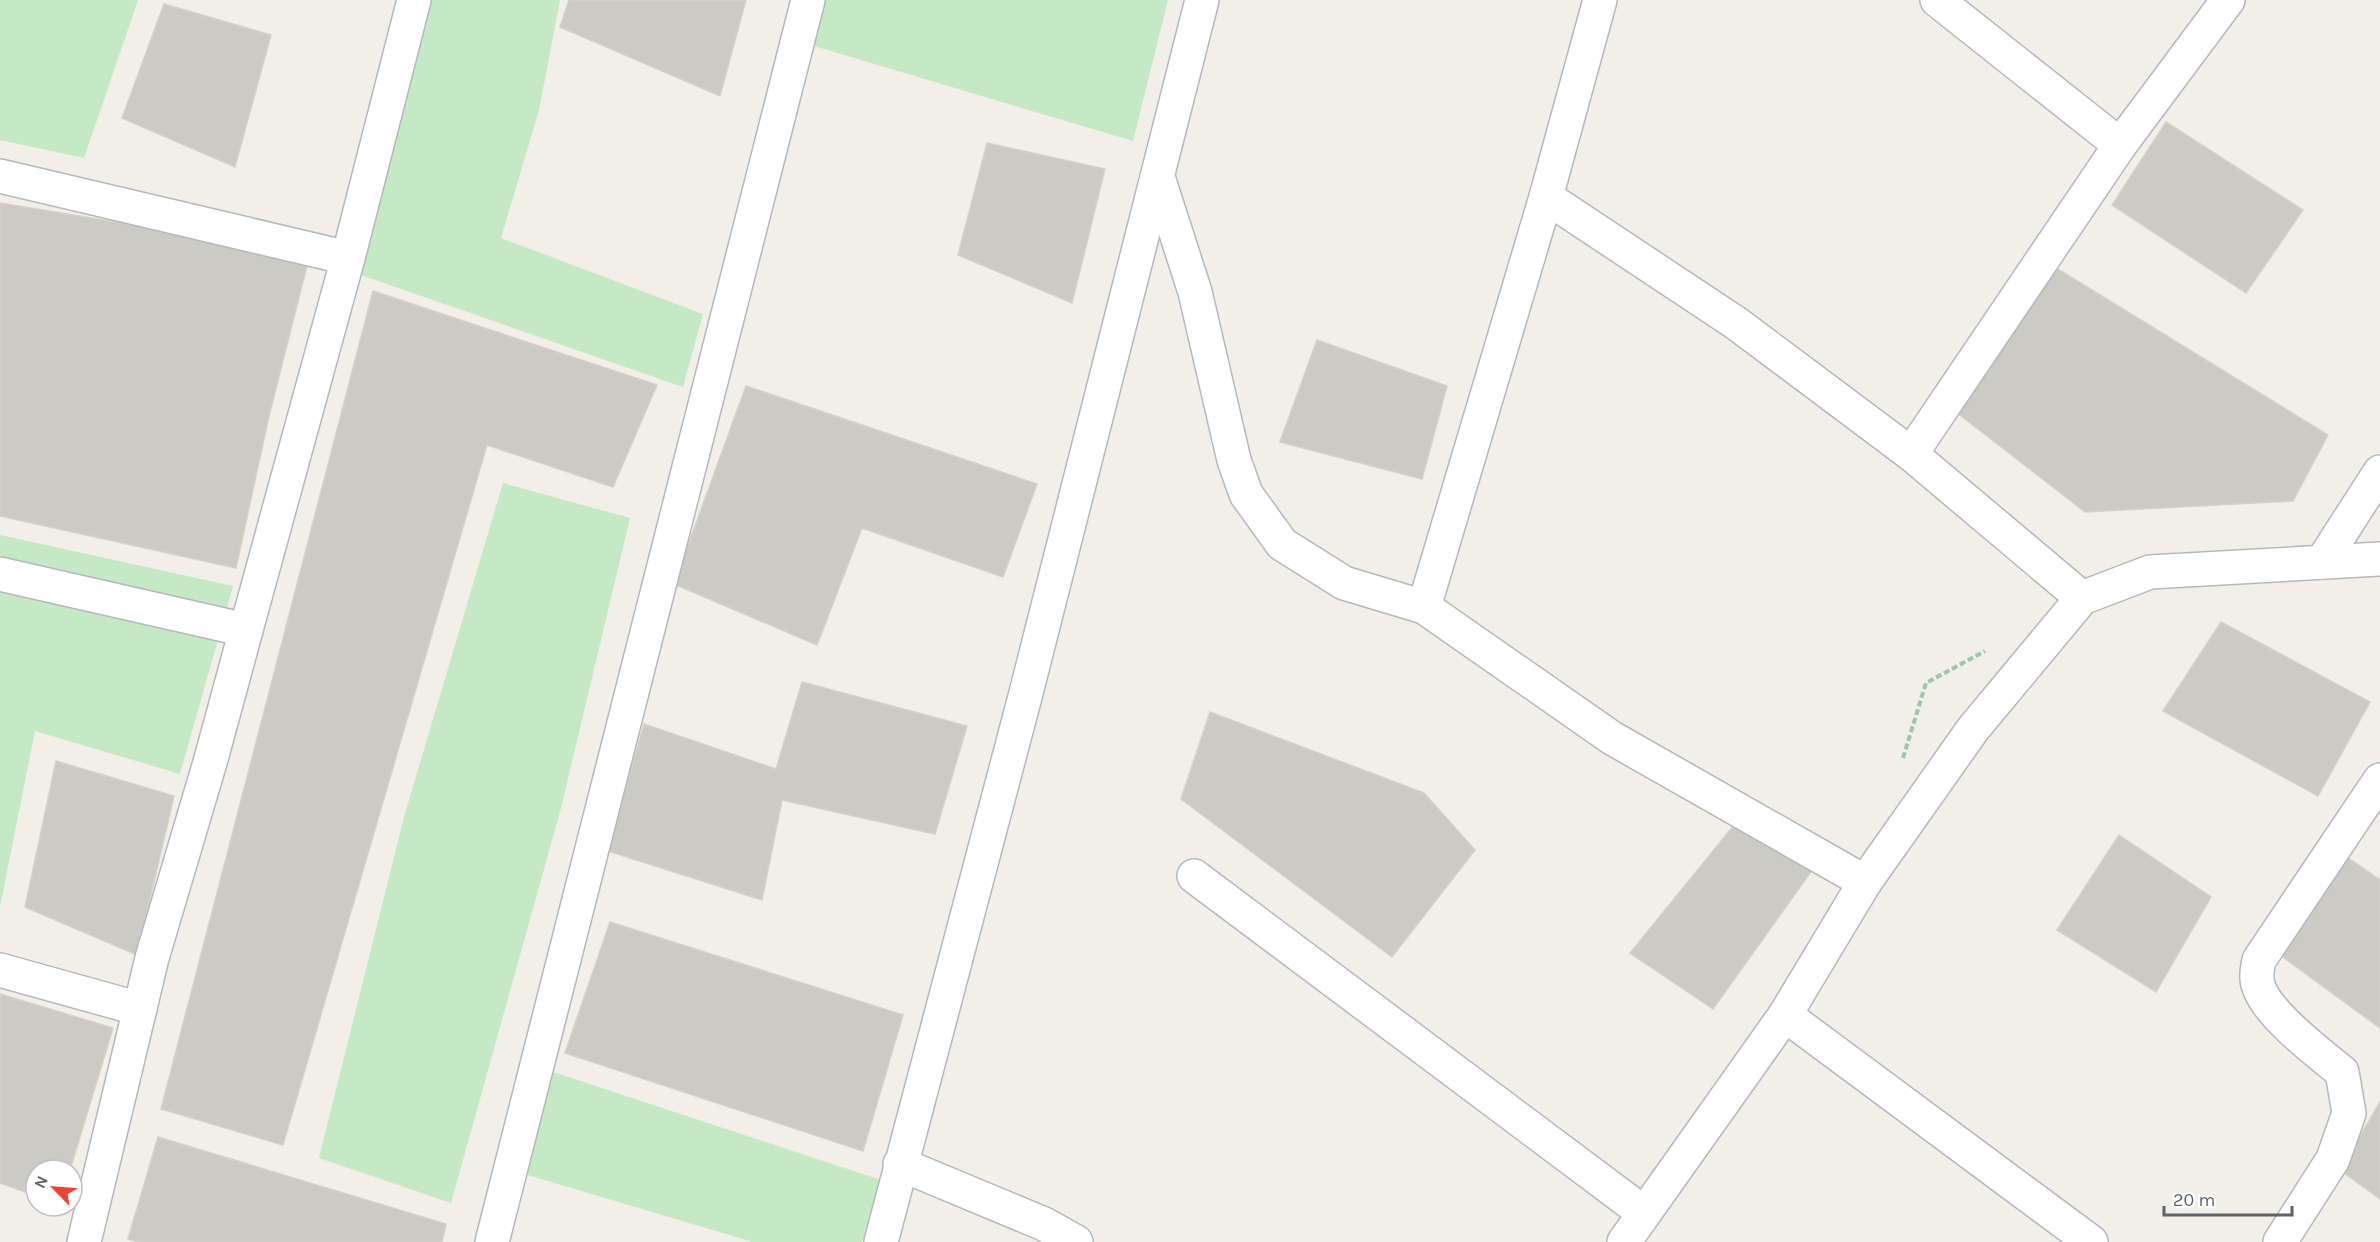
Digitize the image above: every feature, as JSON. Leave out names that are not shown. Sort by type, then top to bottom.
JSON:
[{"type":"street","points":[[84,1242],[152,958],[211,759],[348,258],[414,0]]},
{"type":"street","points":[[492,1242],[808,0]]},
{"type":"street","points":[[880,1242],[1026,693],[1202,0]]},
{"type":"street","points":[[1424,607],[1546,197],[1600,0]]},
{"type":"street","points":[[1936,0],[2120,145]]},
{"type":"street","points":[[1911,454],[2120,145],[2229,0]]},
{"type":"street","points":[[0,176],[348,258]]},
{"type":"street","points":[[1158,177],[1195,292],[1234,460],[1245,494],[1282,544],[1344,583],[1424,607],[1612,738],[1865,882]]},
{"type":"street","points":[[1546,197],[1736,324],[1911,454],[2082,598]]},
{"type":"street","points":[[2322,562],[2380,472]]},
{"type":"street","points":[[1624,1242],[1785,1015],[1865,882],[1973,729],[2082,598],[2151,572],[2380,559]]},
{"type":"street","points":[[0,574],[246,630]]},
{"type":"street","points":[[2280,1242],[2333,1160],[2349,1113],[2342,1072],[2282,1020],[2263,997],[2256,980],[2259,960],[2380,780]]},
{"type":"street","points":[[1194,876],[1644,1213]]},
{"type":"street","points":[[0,970],[140,1009]]},
{"type":"street","points":[[1785,1015],[2080,1239]]},
{"type":"street","points":[[900,1164],[1044,1224],[1076,1242]]},
{"type":"green space","points":[[0,0],[138,0],[84,158],[0,140]]},
{"type":"green space","points":[[424,0],[560,0],[539,110],[501,238],[703,314],[683,387],[355,273]]},
{"type":"green space","points":[[815,0],[1168,0],[1133,141],[804,43]]},
{"type":"green space","points":[[503,483],[630,518],[561,808],[451,1203],[319,1158],[404,817]]},
{"type":"green space","points":[[0,535],[233,586],[180,774],[35,731],[0,907]]},
{"type":"green space","points":[[541,1068],[881,1180],[862,1242],[753,1242],[521,1173]]},
{"type":"building","points":[[569,0],[746,0],[720,96],[560,27]]},
{"type":"building","points":[[164,4],[271,35],[235,167],[122,118]]},
{"type":"building","points":[[2166,122],[2303,210],[2246,293],[2112,205]]},
{"type":"building","points":[[987,143],[1105,169],[1072,303],[958,255]]},
{"type":"building","points":[[0,203],[310,254],[269,416],[236,568],[0,516]]},
{"type":"building","points":[[2048,263],[2328,435],[2293,501],[2085,512],[1951,408]]},
{"type":"building","points":[[373,291],[657,385],[613,487],[487,445],[283,1145],[161,1109]]},
{"type":"building","points":[[1317,340],[1447,386],[1422,479],[1280,442]]},
{"type":"building","points":[[746,386],[1037,484],[1003,577],[862,528],[817,645],[674,584]]},
{"type":"building","points":[[2221,622],[2370,702],[2318,796],[2163,711]]},
{"type":"building","points":[[802,682],[967,726],[935,834],[782,800],[762,900],[608,851],[644,724],[776,769]]},
{"type":"building","points":[[1210,712],[1424,793],[1475,850],[1392,957],[1181,799]]},
{"type":"building","points":[[56,761],[174,796],[137,955],[25,907]]},
{"type":"building","points":[[1739,819],[1813,869],[1713,1009],[1630,953]]},
{"type":"building","points":[[2119,835],[2211,897],[2156,992],[2057,930]]},
{"type":"building","points":[[2347,857],[2380,880],[2380,1028],[2280,955]]},
{"type":"building","points":[[610,922],[903,1015],[863,1151],[565,1053]]},
{"type":"building","points":[[0,994],[113,1028],[74,1158],[24,1158],[24,1192],[0,1183]]},
{"type":"building","points":[[2380,1102],[2380,1199],[2340,1170]]},
{"type":"building","points":[[158,1137],[446,1224],[442,1242],[138,1242],[128,1239]]}]
